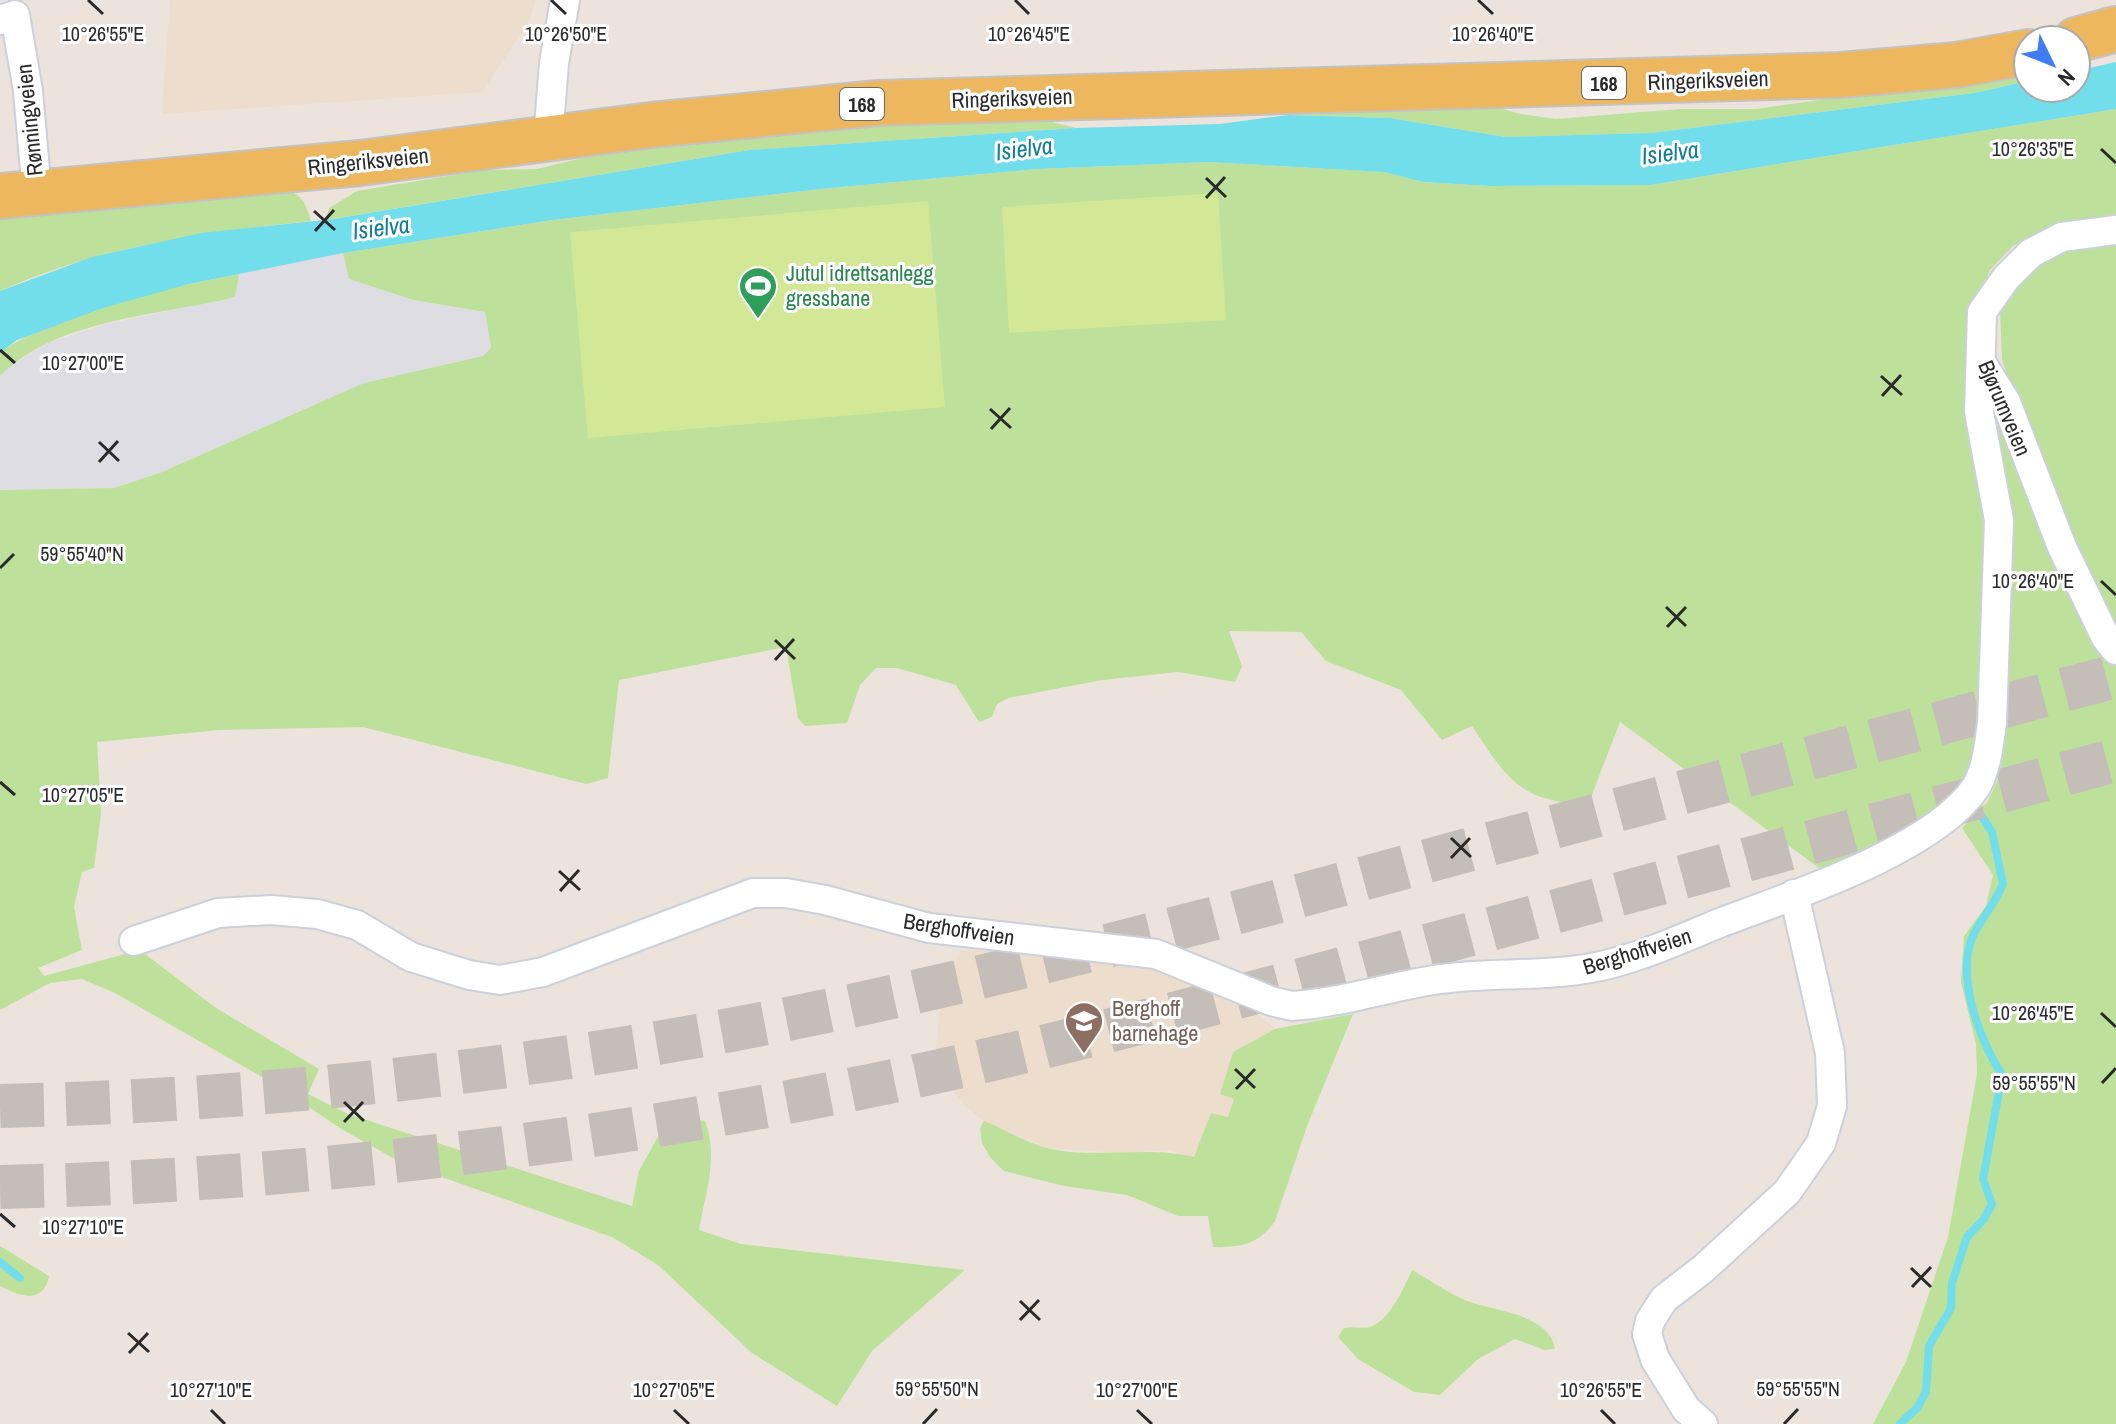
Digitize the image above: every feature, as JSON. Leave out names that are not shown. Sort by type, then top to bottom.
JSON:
[{"type":"main road","points":[[2092,36],[2116,29]]},
{"type":"main road","name":"Ringeriksveien","points":[[18,194],[360,163],[665,123],[878,103],[1841,75],[1956,65],[2012,55]]},
{"type":"street","points":[[548,139],[554,63],[565,0]]},
{"type":"street","name":"Rønningveien","points":[[0,20],[15,15],[28,91],[18,194]]},
{"type":"street","name":"Bjørumveien","points":[[2116,230],[2062,237],[2031,253],[2006,278],[1982,312],[1981,362],[2006,402],[2062,547],[2106,638],[2116,650]]},
{"type":"street","name":"Berghoffveien","points":[[134,941],[218,913],[271,910],[317,914],[357,925],[411,957],[469,975],[500,980],[543,972],[753,893],[786,893],[929,928],[1156,954],[1292,1006],[1443,979],[1541,976],[1595,967],[1652,950],[1794,894],[1899,848],[1942,821],[1976,786],[1987,755],[1992,723],[1999,520],[1979,412],[1981,362]]},
{"type":"street","points":[[1703,1424],[1686,1409],[1655,1359],[1647,1334],[1650,1321],[1664,1299],[1703,1269],[1787,1192],[1821,1143],[1832,1106],[1830,1053],[1794,894]]},
{"type":"shaded area","points":[[170,0],[536,0],[527,25],[482,92],[162,114]]},
{"type":"shaded area","points":[[343,253],[349,279],[413,300],[485,312],[491,348],[483,356],[364,383],[162,472],[114,488],[0,490],[0,376],[10,366],[50,342],[103,325],[234,297],[239,274]]},
{"type":"shaded area","name":"Berghoff barnehage","points":[[960,950],[1050,953],[1123,961],[1171,973],[1245,1002],[1275,1029],[1233,1052],[1220,1094],[1234,1099],[1231,1109],[1228,1117],[1211,1113],[1195,1158],[1167,1150],[1122,1153],[1047,1148],[984,1121],[964,1105],[950,1087],[935,1057],[939,1014]]},
{"type":"green space","points":[[2012,71],[2012,85],[1974,93],[1651,133],[1506,137],[1390,118],[1288,115],[1310,109],[1475,101],[1520,114],[1556,119],[1680,109],[1757,109]]},
{"type":"green space","points":[[2116,109],[2116,214],[2051,226],[2013,246],[1990,270],[1981,291],[1965,390],[1970,439],[1988,529],[1981,749],[1953,800],[1873,852],[1822,870],[1620,722],[1588,805],[1545,798],[1517,784],[1495,760],[1472,726],[1442,740],[1401,690],[1326,661],[1301,632],[1229,631],[1242,666],[1235,682],[1178,672],[1102,680],[1008,698],[997,704],[992,717],[979,722],[956,685],[897,668],[876,668],[860,685],[847,723],[805,726],[798,718],[786,647],[619,680],[608,778],[586,784],[363,727],[219,730],[97,742],[101,814],[94,868],[82,872],[74,907],[82,950],[38,968],[44,976],[140,950],[216,1008],[319,1069],[308,1094],[348,1114],[632,1206],[639,1171],[670,1115],[705,1121],[711,1162],[699,1230],[741,1244],[965,1270],[872,1351],[837,1406],[752,1353],[658,1265],[612,1237],[402,1163],[343,1130],[276,1085],[115,993],[82,979],[50,983],[0,1010],[0,490],[114,488],[162,472],[364,383],[483,356],[491,348],[485,312],[413,300],[349,279],[343,253],[552,220],[830,188],[1037,169],[1209,162],[1384,172],[1423,182],[1490,186],[1650,185]]},
{"type":"green space","points":[[1036,118],[1076,128],[750,150],[326,220],[329,208],[357,191],[483,170],[537,169],[632,146],[850,121]]},
{"type":"green space","points":[[280,187],[301,199],[311,221],[192,237],[114,252],[0,291],[0,213]]},
{"type":"green space","points":[[1218,193],[1226,320],[1009,333],[1002,207]]},
{"type":"green space","name":"Jutul idrettsanlegg gressbane","points":[[928,201],[945,407],[588,438],[570,232]]},
{"type":"green space","points":[[2116,244],[2116,1424],[1873,1424],[1906,1362],[1948,1237],[1977,1074],[1976,1044],[1961,982],[1964,936],[1986,906],[1993,875],[1962,828],[1988,801],[1999,777],[2004,751],[2007,642],[1988,402],[2021,416],[2002,360],[2000,310],[2007,295],[2044,260],[2055,254]]},
{"type":"green space","points":[[239,274],[235,297],[80,331],[50,342],[0,376],[0,353],[52,325],[115,303]]},
{"type":"green space","points":[[1353,1014],[1307,1126],[1275,1221],[1256,1240],[1248,1243],[1213,1247],[1208,1216],[1178,1216],[1127,1195],[1064,1186],[1004,1171],[982,1143],[980,1128],[984,1121],[1047,1148],[1083,1153],[1157,1152],[1194,1157],[1211,1113],[1228,1117],[1234,1099],[1220,1094],[1233,1052],[1275,1029]]},
{"type":"green space","points":[[0,1246],[49,1276],[42,1291],[30,1296],[0,1286]]},
{"type":"green space","points":[[1412,1270],[1467,1301],[1532,1321],[1551,1337],[1555,1349],[1545,1350],[1515,1339],[1478,1359],[1440,1395],[1414,1392],[1358,1359],[1338,1337],[1344,1328],[1370,1327],[1384,1318],[1396,1303]]},
{"type":"water","name":"Isielva","points":[[2116,62],[2116,109],[1650,185],[1490,186],[1423,182],[1384,172],[1209,162],[1037,169],[830,188],[552,220],[343,253],[189,284],[103,308],[17,340],[0,353],[0,291],[92,257],[201,233],[333,219],[750,150],[1076,128],[1220,124],[1288,115],[1390,118],[1506,137],[1651,133],[1974,93],[2012,85],[2012,104],[2092,104],[2092,67]]},
{"type":"waterway","points":[[1900,1424],[1917,1408],[1926,1392],[1929,1346],[1951,1308],[1952,1283],[1967,1237],[1984,1219],[1992,1204],[1983,1179],[2002,1075],[1979,1027],[1967,972],[1972,938],[2003,884],[1992,832],[1977,809]]},
{"type":"waterway","points":[[0,1262],[20,1278]]},
{"type":"tunnel","points":[[0,1106],[273,1092],[455,1073],[635,1047],[820,1012],[1008,970],[1195,923],[2116,676]]},
{"type":"tunnel","points":[[0,1187],[217,1177],[434,1156],[650,1126],[864,1087],[1144,1022],[2116,760]]},
{"type":"place","name":"Jutul idrettsanlegg gressbane","points":[[758,320]]},
{"type":"place","name":"Berghoff barnehage","points":[[1084,1055]]}]
